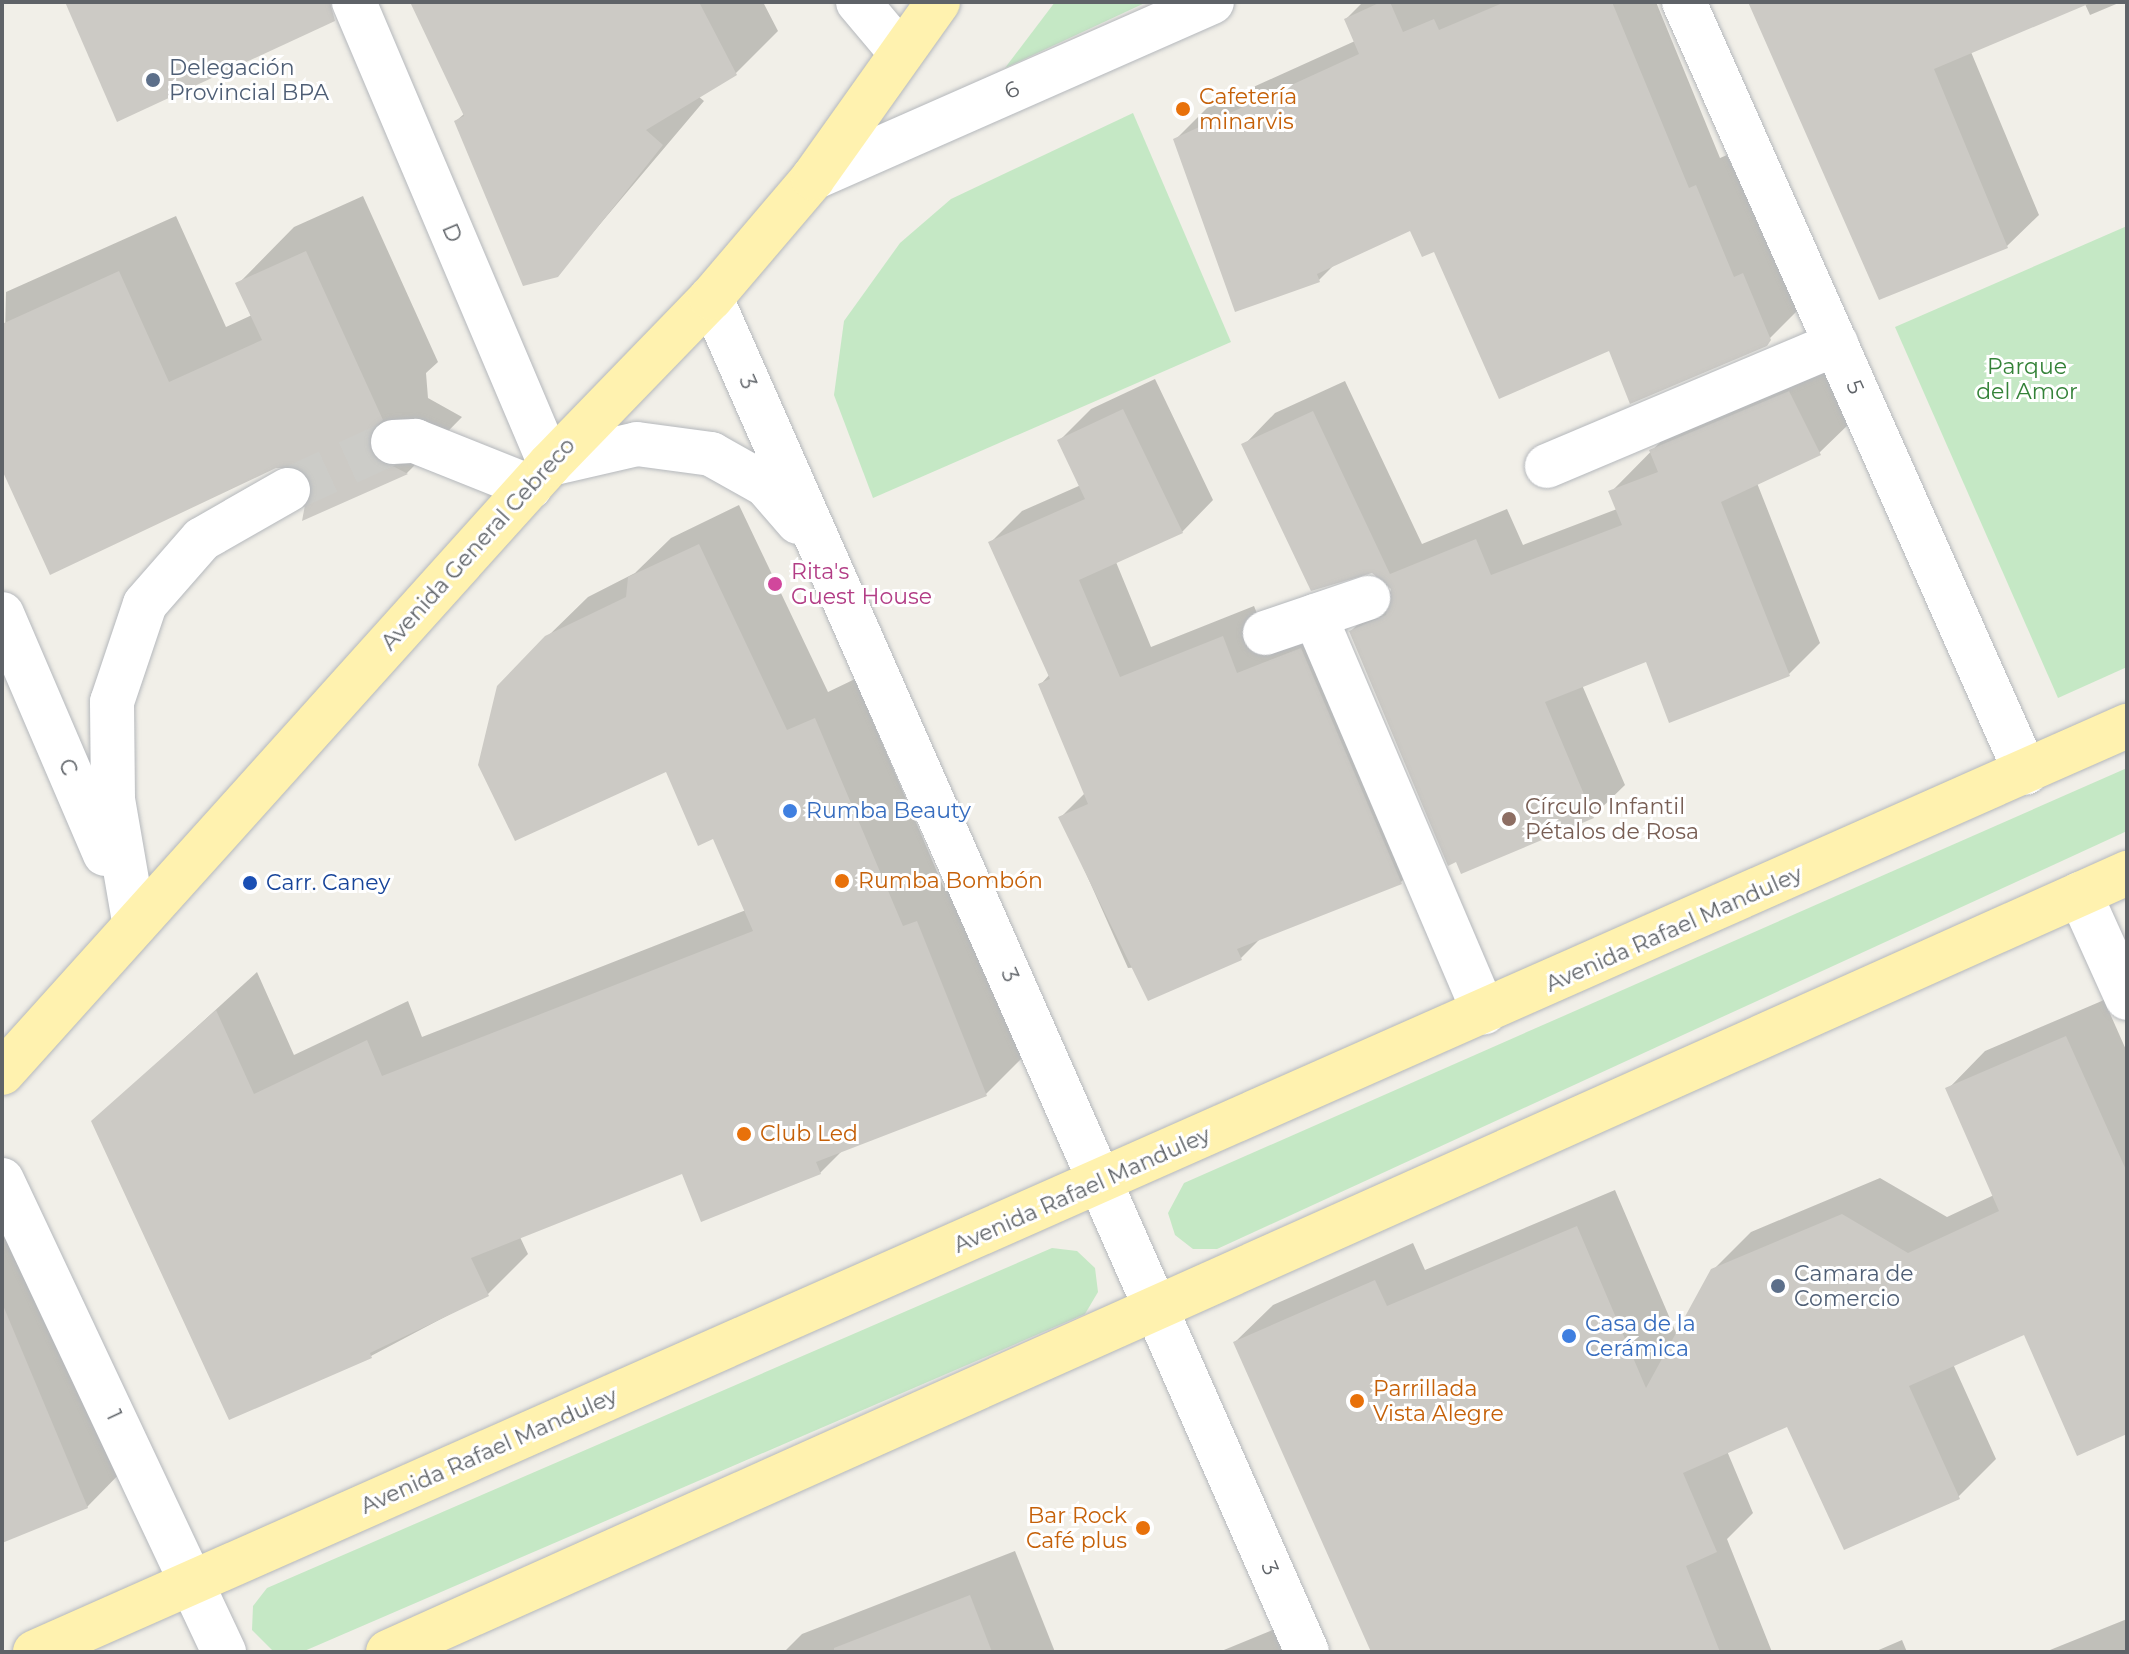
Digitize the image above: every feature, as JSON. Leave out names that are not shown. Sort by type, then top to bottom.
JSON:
[{"type":"main road","name":"Avenida General Cebreco","points":[[2,1073],[134,921],[540,475],[711,298],[813,178],[938,2]]},
{"type":"main road","name":"Avenida Rafael Manduley","points":[[35,1652],[2127,726]]},
{"type":"main road","points":[[388,1652],[2127,873]]},
{"type":"street","name":"D","points":[[354,2],[540,475]]},
{"type":"street","points":[[858,2],[901,53]]},
{"type":"street","name":"6","points":[[813,178],[1212,2]]},
{"type":"street","name":"5","points":[[1684,2],[2026,773]]},
{"type":"street","name":"3","points":[[711,298],[1158,1307],[1307,1652]]},
{"type":"street","points":[[1547,466],[1836,344]]},
{"type":"street","points":[[393,442],[415,441],[540,475],[637,444],[711,454],[766,485],[821,548]]},
{"type":"street","points":[[134,921],[113,799],[112,702],[145,604],[202,539],[288,490]]},
{"type":"street","points":[[1265,633],[1368,598]]},
{"type":"street","name":"C","points":[[2,614],[134,921]]},
{"type":"street","points":[[1315,616],[1484,1013]]},
{"type":"street","points":[[2080,894],[2127,998]]},
{"type":"street","name":"1","points":[[2,1180],[224,1652]]},
{"type":"green space","points":[[1055,2],[1147,2],[1005,68]]},
{"type":"green space","points":[[1133,113],[1231,342],[873,498],[834,395],[844,321],[900,243],[951,199]]},
{"type":"green space","name":"Parque del Amor","points":[[2127,226],[2127,667],[2058,698],[1895,327]]},
{"type":"green space","points":[[2127,768],[2127,831],[1217,1249],[1193,1249],[1175,1235],[1168,1213],[1184,1183]]},
{"type":"green space","points":[[1052,1248],[1077,1251],[1095,1268],[1098,1292],[1085,1314],[302,1652],[274,1652],[252,1630],[253,1606],[267,1588]]},
{"type":"building","name":"Delegación Provincial BPA","points":[[65,2],[330,2],[335,21],[117,122]]},
{"type":"building","points":[[410,2],[699,2],[737,75],[646,130],[663,145],[558,277],[523,286],[454,121],[464,116]]},
{"type":"building","points":[[1381,2],[1390,2],[1403,32],[1434,19],[1439,30],[1505,2],[1612,2],[1689,188],[1696,185],[1734,277],[1743,273],[1771,340],[1767,346],[1630,404],[1609,351],[1499,399],[1434,252],[1422,257],[1410,231],[1317,274],[1320,282],[1235,312],[1173,139],[1359,54],[1344,19]]},
{"type":"building","points":[[1748,2],[2093,2],[1934,69],[2008,248],[1879,300]]},
{"type":"building","points":[[306,251],[383,420],[371,431],[372,455],[408,474],[302,521],[310,478],[300,468],[276,468],[50,575],[2,470],[2,324],[119,271],[169,382],[262,340],[235,283]]},
{"type":"building","points":[[1789,391],[1821,455],[1721,502],[1790,676],[1669,723],[1646,662],[1545,702],[1594,818],[1461,874],[1456,862],[1448,866],[1349,631],[1386,615],[1391,589],[1372,573],[1311,591],[1241,444],[1313,411],[1390,574],[1476,539],[1491,575],[1622,525],[1608,491],[1658,472],[1649,450]]},
{"type":"building","points":[[1123,409],[1183,533],[1079,580],[1120,677],[1223,636],[1237,673],[1301,648],[1402,884],[1237,949],[1242,960],[1148,1001],[1058,817],[1088,804],[1038,684],[1050,679],[988,542],[1085,499],[1057,440]]},
{"type":"building","points":[[699,544],[787,730],[815,718],[903,926],[917,921],[987,1096],[816,1162],[821,1174],[701,1222],[682,1174],[471,1258],[489,1296],[370,1353],[372,1358],[229,1420],[91,1121],[216,1010],[254,1094],[367,1040],[382,1076],[753,931],[713,839],[698,846],[666,772],[515,841],[478,765],[497,686],[545,636],[626,597],[628,577]]},
{"type":"building","points":[[2066,1036],[2127,1172],[2127,1434],[2077,1456],[2024,1335],[1909,1386],[1960,1499],[1844,1550],[1787,1427],[1683,1473],[1717,1552],[1686,1566],[1720,1652],[1371,1652],[1233,1342],[1375,1280],[1387,1306],[1577,1226],[1646,1388],[1711,1269],[1842,1214],[1908,1253],[1999,1211],[1945,1088]]},
{"type":"building","points":[[2,1303],[88,1508],[2,1543]]},
{"type":"building","points":[[970,1595],[992,1652],[834,1652],[834,1648]]},
{"type":"tunnel","points":[[288,490],[393,442]]},
{"type":"place","name":"Delegación Provincial BPA","points":[[153,80]]},
{"type":"place","name":"Cafetería minarvis","points":[[1183,109]]},
{"type":"place","name":"Rita's Guest House","points":[[775,584]]},
{"type":"place","name":"Rumba Beauty","points":[[790,811]]},
{"type":"place","name":"Círculo Infantil Pétalos de Rosa","points":[[1509,819]]},
{"type":"place","name":"Rumba Bombón","points":[[842,881]]},
{"type":"place","name":"Carr. Caney","points":[[250,883]]},
{"type":"place","name":"Club Led","points":[[744,1134]]},
{"type":"place","name":"Camara de Comercio","points":[[1778,1286]]},
{"type":"place","name":"Casa de la Cerámica","points":[[1569,1336]]},
{"type":"place","name":"Parrillada Vista Alegre","points":[[1357,1401]]},
{"type":"place","name":"Bar Rock Café plus","points":[[1143,1528]]}]
